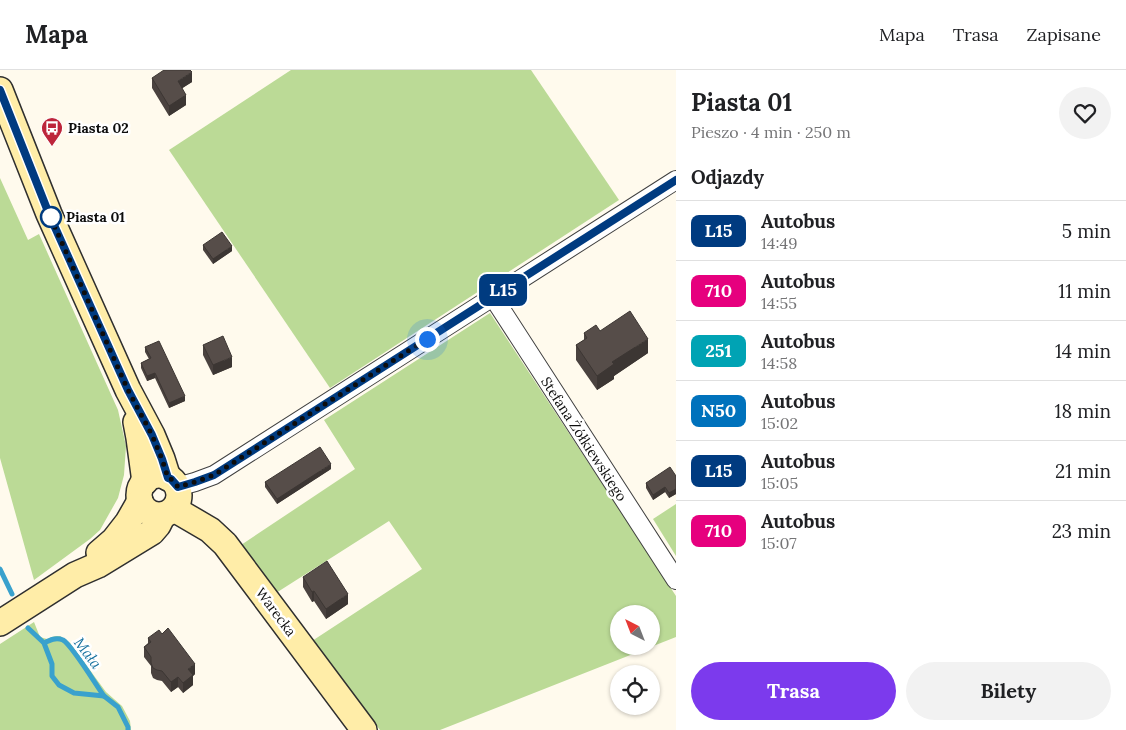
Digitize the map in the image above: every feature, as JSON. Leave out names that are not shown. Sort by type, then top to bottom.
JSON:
[{"type":"street","points":[[0,90],[49,214],[128,390],[152,435],[162,459],[161,495]]},
{"type":"street","points":[[0,623],[75,575],[114,540],[128,522],[161,495],[214,475],[676,180]]},
{"type":"street","name":"Stefana Żółkiewskiego","points":[[493,297],[676,580]]},
{"type":"street","name":"Warecka","points":[[161,495],[210,530],[225,544],[364,730]]},
{"type":"green space","points":[[291,70],[531,70],[619,200],[330,388],[169,150]]},
{"type":"green space","points":[[0,178],[28,240],[39,234],[118,410],[126,446],[124,475],[118,498],[100,530],[34,580],[0,458]]},
{"type":"green space","points":[[490,313],[676,596],[676,637],[660,643],[660,605],[610,605],[610,655],[630,655],[440,730],[380,730],[312,641],[422,569],[389,521],[276,593],[241,545],[355,469],[324,420]]},
{"type":"green space","points":[[676,504],[676,556],[653,519]]},
{"type":"green space","points":[[34,622],[40,637],[47,639],[60,636],[70,643],[106,692],[122,706],[130,721],[131,730],[0,730],[0,644]]},
{"type":"building","points":[[164,70],[190,70],[192,72],[178,81],[186,95],[169,106],[152,78]]},
{"type":"building","points":[[222,232],[232,246],[213,259],[203,245]]},
{"type":"building","points":[[630,311],[648,339],[612,362],[614,364],[597,376],[576,345],[587,338],[584,333],[596,325],[600,331]]},
{"type":"building","points":[[223,336],[232,357],[213,365],[203,345]]},
{"type":"building","points":[[159,341],[185,396],[169,403],[155,373],[147,376],[141,363],[151,358],[145,347]]},
{"type":"building","points":[[320,447],[331,464],[277,499],[265,482]]},
{"type":"building","points":[[670,467],[676,476],[676,489],[669,493],[665,487],[653,495],[646,483]]},
{"type":"building","points":[[327,561],[348,594],[326,609],[303,577]]},
{"type":"building","points":[[168,628],[195,664],[188,669],[193,675],[183,683],[178,677],[171,682],[162,671],[153,668],[151,657],[144,647],[151,642],[148,638],[159,630],[162,634]]},
{"type":"waterway","name":"Mała","points":[[0,569],[12,594]]},
{"type":"waterway","name":"Mała","points":[[28,628],[44,643],[52,664],[52,676],[59,685],[74,693],[104,696],[118,707],[128,730]]},
{"type":"waterway","name":"Mała","points":[[44,643],[58,639],[67,643],[104,696]]},
{"type":"bus line","name":"L15","points":[[0,90],[49,214],[128,390],[152,435],[168,478],[178,487],[214,475],[676,180]]},
{"type":"place","name":"Piasta 02","points":[[52,147]]},
{"type":"place","name":"Piasta 01","points":[[51,217]]},
{"type":"route","points":[[51,217],[49,214],[128,390],[152,435],[168,478],[178,487],[214,475],[427,339]]}]
